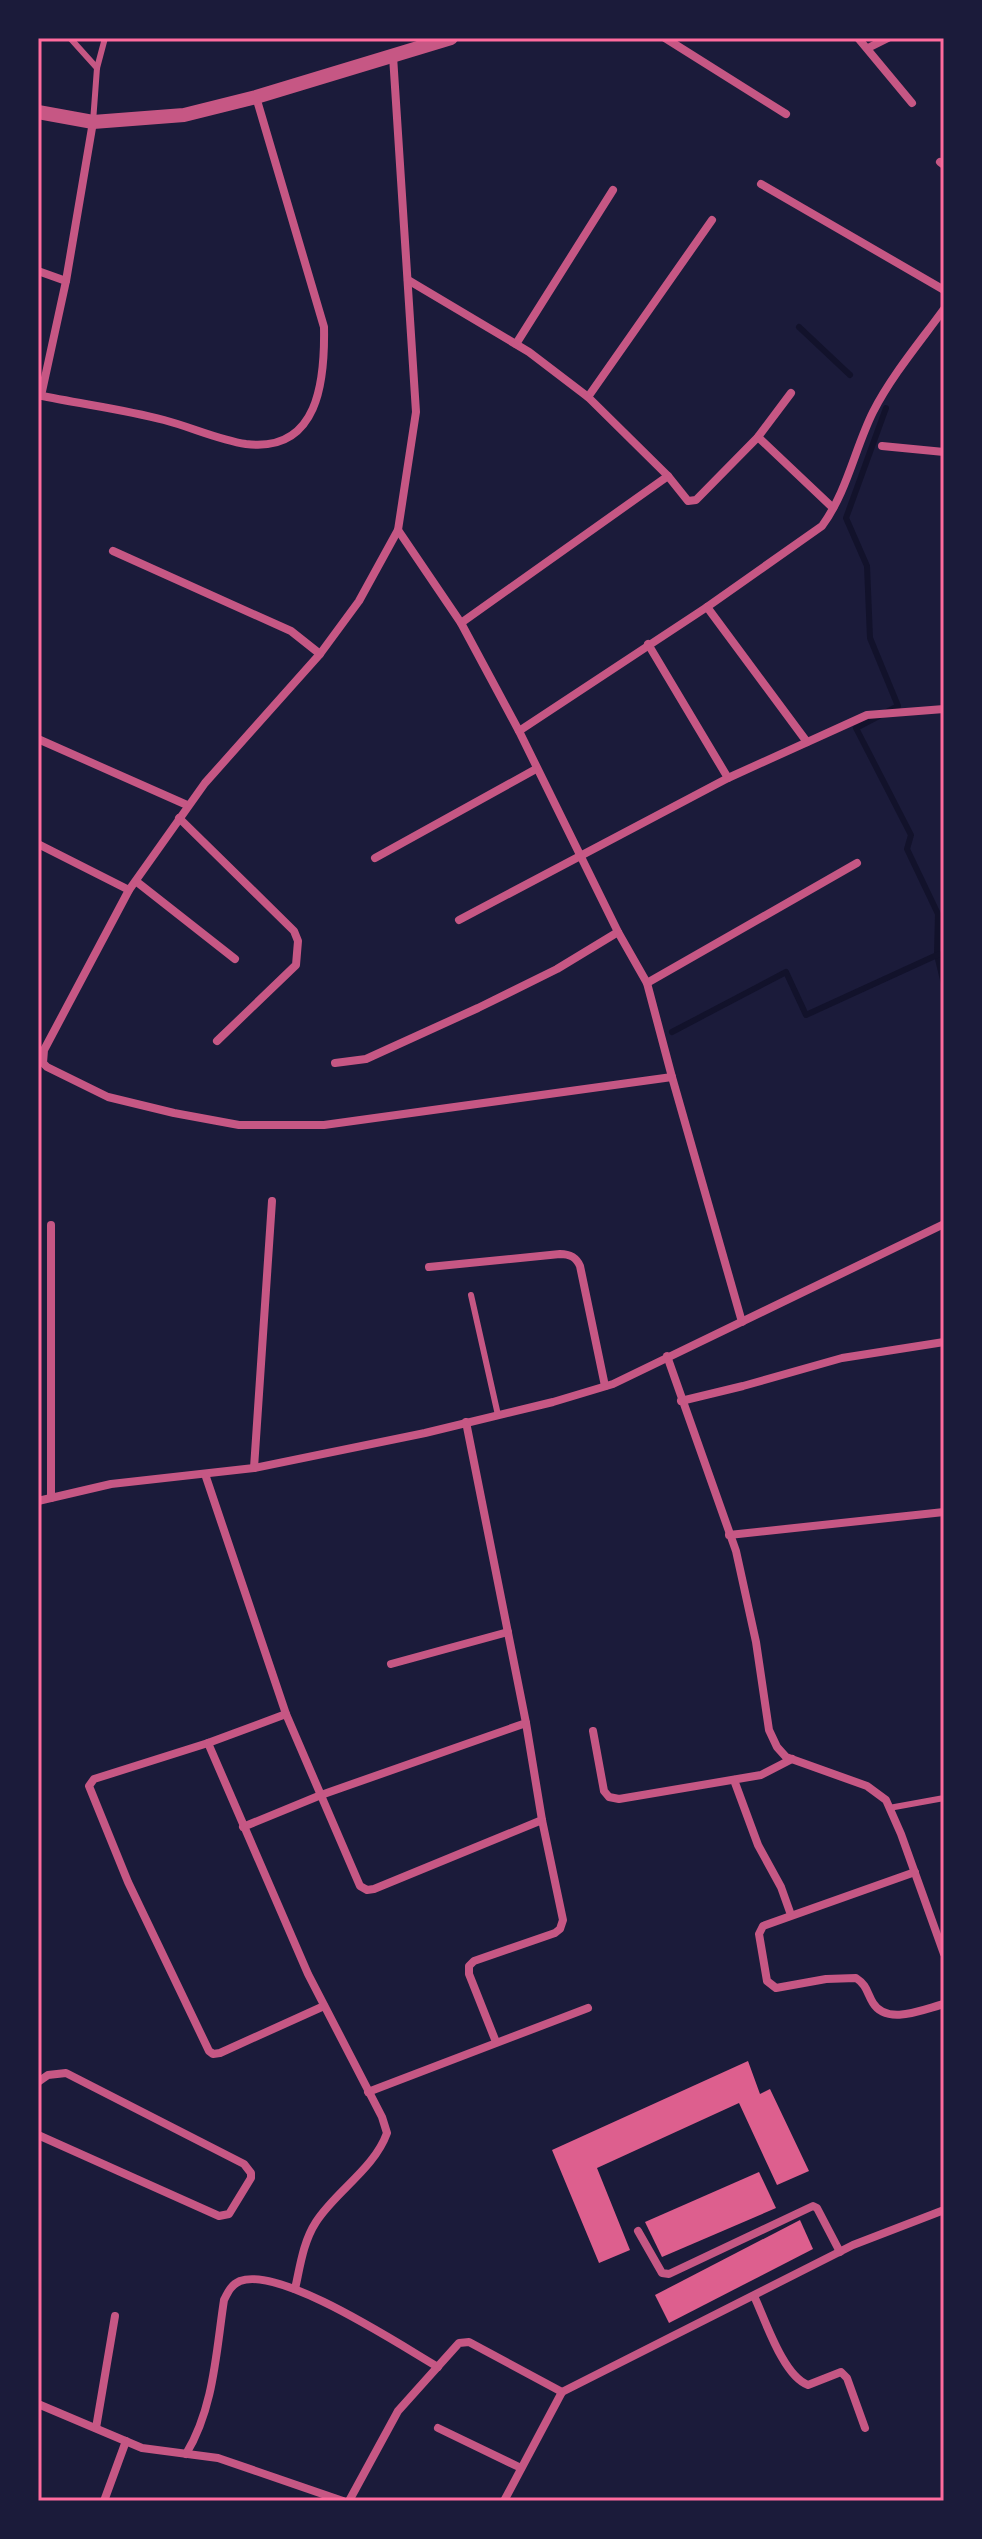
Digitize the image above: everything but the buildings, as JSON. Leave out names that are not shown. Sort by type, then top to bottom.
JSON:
[{"type":"street","points":[[38,112],[93,122],[184,115],[256,97],[451,38]]},
{"type":"street","points":[[665,38],[786,114]]},
{"type":"street","points":[[858,38],[912,103]]},
{"type":"street","points":[[868,48],[888,38]]},
{"type":"street","points":[[393,56],[416,412],[398,530],[359,601],[320,654],[187,805],[129,890],[44,1050],[42,1060],[47,1067],[108,1097],[239,1125],[324,1125],[672,1077]]},
{"type":"street","points":[[93,122],[66,281],[39,395],[161,419],[246,444],[269,444],[285,440],[300,429],[311,414],[325,365],[324,327],[256,97]]},
{"type":"street","points":[[761,184],[944,290]]},
{"type":"street","points":[[516,344],[613,190]]},
{"type":"street","points":[[588,397],[712,220]]},
{"type":"street","points":[[38,271],[66,281]]},
{"type":"street","points":[[408,280],[516,344],[588,397],[668,476],[685,499],[696,500],[758,437],[791,393]]},
{"type":"street","points":[[519,731],[707,607],[822,526],[833,508],[872,413],[888,385],[944,309]]},
{"type":"street","points":[[758,437],[833,508]]},
{"type":"street","points":[[882,446],[944,452]]},
{"type":"street","points":[[461,623],[668,476]]},
{"type":"street","points":[[398,530],[461,623],[647,983],[742,1322]]},
{"type":"street","points":[[113,551],[291,631],[320,654]]},
{"type":"street","points":[[707,607],[807,742]]},
{"type":"street","points":[[648,644],[728,778]]},
{"type":"street","points":[[459,920],[728,778],[867,715],[944,709]]},
{"type":"street","points":[[38,739],[187,805]]},
{"type":"street","points":[[375,858],[536,769]]},
{"type":"street","points":[[179,818],[294,931],[298,941],[296,965],[217,1041]]},
{"type":"street","points":[[38,844],[129,890]]},
{"type":"street","points":[[647,983],[857,863]]},
{"type":"street","points":[[137,882],[235,959]]},
{"type":"street","points":[[335,1063],[366,1059],[478,1008],[557,969],[618,932]]},
{"type":"street","points":[[254,1468],[272,1201]]},
{"type":"street","points":[[38,1501],[111,1484],[254,1468],[425,1433],[605,1386],[944,1224]]},
{"type":"street","points":[[51,1225],[51,1498]]},
{"type":"street","points":[[429,1267],[571,1255],[580,1266],[605,1386]]},
{"type":"street","points":[[681,1401],[842,1358],[944,1342]]},
{"type":"street","points":[[667,1356],[736,1551],[752,1621],[769,1730],[781,1752],[792,1759],[872,1788],[882,1795],[915,1872],[944,1954]]},
{"type":"street","points":[[466,1422],[526,1723],[542,1820],[563,1913],[562,1926],[555,1933],[474,1961],[469,1966],[469,1974],[496,2042]]},
{"type":"street","points":[[205,1474],[286,1714],[360,1886],[367,1890],[374,1889],[542,1820]]},
{"type":"street","points":[[729,1535],[944,1512]]},
{"type":"street","points":[[391,1664],[508,1632]]},
{"type":"street","points":[[286,1714],[91,1782],[90,1790],[128,1882],[211,2053],[220,2053],[324,2006]]},
{"type":"street","points":[[243,1827],[321,1795],[526,1723]]},
{"type":"street","points":[[593,1731],[604,1791],[609,1797],[619,1799],[761,1775],[792,1759]]},
{"type":"street","points":[[208,1743],[324,2006],[386,2127],[385,2139],[316,2222],[305,2245],[295,2289]]},
{"type":"street","points":[[734,1780],[758,1845],[781,1887],[791,1915]]},
{"type":"street","points":[[915,1872],[763,1926],[759,1932],[767,1981],[781,1988],[826,1979],[856,1978],[867,1988],[878,2010],[885,2014],[899,2015],[944,2004]]},
{"type":"street","points":[[368,2092],[588,2008]]},
{"type":"street","points":[[38,2082],[48,2075],[66,2073],[244,2164],[251,2178],[229,2214],[219,2216],[38,2135]]},
{"type":"street","points":[[638,2231],[662,2273],[669,2274],[813,2206],[817,2208],[840,2252]]},
{"type":"street","points":[[504,2501],[562,2392],[840,2252],[944,2210]]},
{"type":"street","points":[[186,2454],[208,2405],[224,2300],[232,2286],[240,2281],[264,2280],[295,2289],[438,2367]]},
{"type":"street","points":[[754,2296],[782,2357],[796,2377],[808,2385],[841,2372],[847,2378],[865,2428]]},
{"type":"street","points":[[96,2428],[115,2316]]},
{"type":"street","points":[[38,2404],[142,2448],[218,2458],[346,2501],[398,2411],[459,2343],[469,2342],[562,2392]]},
{"type":"street","points":[[438,2428],[521,2468]]},
{"type":"street","points":[[104,2501],[126,2441]]},
{"type":"lane","points":[[70,38],[97,68]]},
{"type":"lane","points":[[93,122],[97,68],[105,38]]},
{"type":"lane","points":[[471,1295],[498,1415]]},
{"type":"lane","points":[[889,1808],[944,1798]]},
{"type":"waterway","points":[[799,327],[850,375]]},
{"type":"waterway","points":[[886,408],[846,518],[867,566],[870,638],[898,706],[856,728],[911,835],[907,849],[938,914],[937,955],[944,984]]},
{"type":"waterway","points":[[672,1032],[786,972],[806,1015],[944,954]]}]
